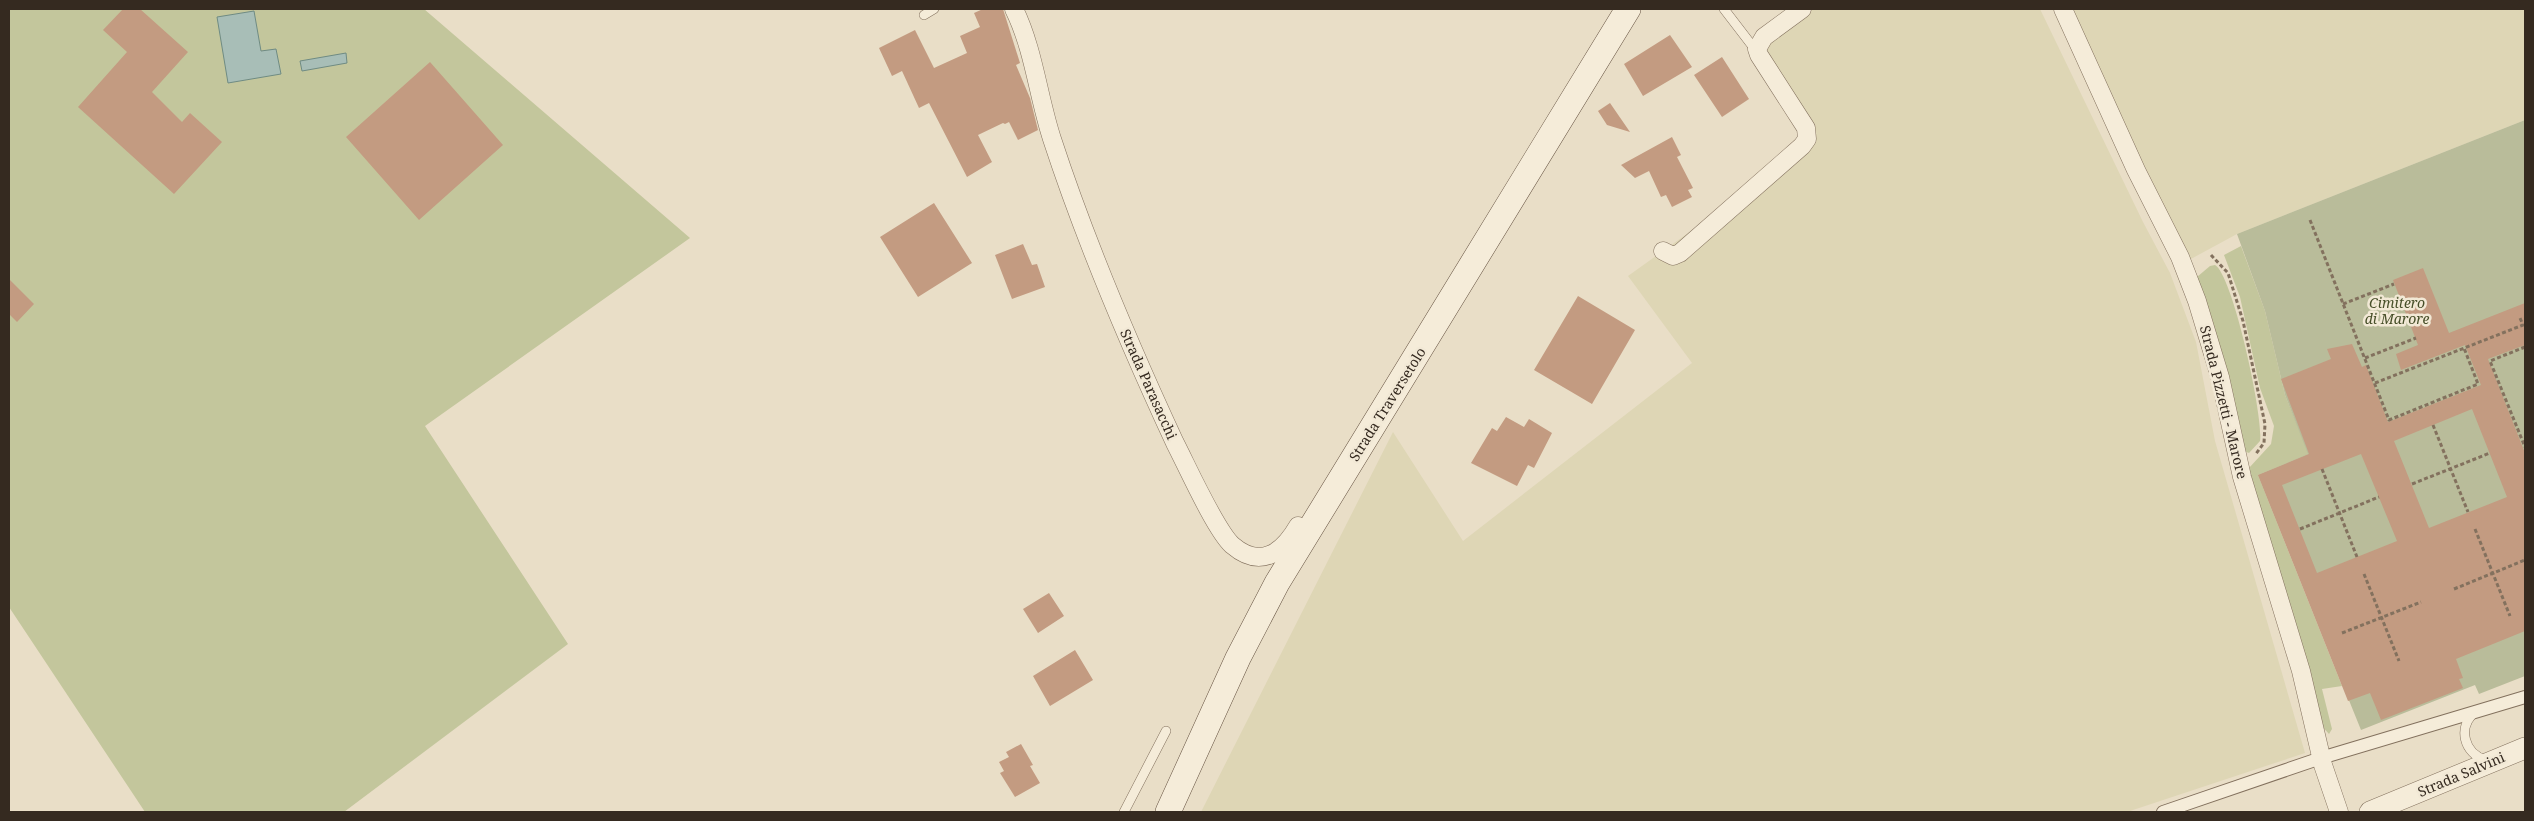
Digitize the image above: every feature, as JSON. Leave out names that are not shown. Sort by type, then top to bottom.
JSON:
[{"type":"main road","name":"Strada Traversetolo","points":[[1168,812],[1252,630],[1309,531],[1628,9]]},
{"type":"street","name":"Strada Parasacchi","points":[[1014,9],[1026,32],[1052,137],[1102,276],[1138,364],[1186,466],[1231,544],[1242,552],[1260,557],[1280,550],[1294,533],[1340,458],[1379,418]]},
{"type":"street","points":[[1663,251],[1673,256],[1680,253],[1802,146],[1807,139],[1806,128],[1759,55],[1759,42],[1802,9]]},
{"type":"street","name":"Strada Pizzetti - Marore","points":[[2063,9],[2136,170],[2172,239],[2188,276],[2220,377],[2239,463],[2301,671],[2321,758],[2339,812]]},
{"type":"street","points":[[2163,812],[2321,758],[2482,709]]},
{"type":"street","name":"Strada Salvini","points":[[2370,812],[2525,748]]},
{"type":"lane","points":[[924,15],[934,9]]},
{"type":"lane","points":[[1724,9],[1759,55]]},
{"type":"lane","points":[[2498,759],[2485,760],[2477,757],[2471,751],[2466,741],[2466,724],[2470,716],[2482,709],[2525,697]]},
{"type":"lane","points":[[1124,812],[1166,731]]},
{"type":"path","points":[[2310,220],[2389,420],[2478,384],[2464,348]]},
{"type":"path","points":[[2211,255],[2224,266],[2238,302],[2265,424],[2265,437],[2261,448],[2252,458],[2239,463]]},
{"type":"path","points":[[2343,304],[2394,284]]},
{"type":"path","points":[[2375,383],[2523,325],[2520,318]]},
{"type":"path","points":[[2365,358],[2416,338]]},
{"type":"path","points":[[2525,347],[2490,361],[2525,447]]},
{"type":"path","points":[[2433,425],[2468,512]]},
{"type":"path","points":[[2412,484],[2490,453]]},
{"type":"path","points":[[2322,469],[2357,557]]},
{"type":"path","points":[[2300,529],[2379,497]]},
{"type":"path","points":[[2475,529],[2510,616]]},
{"type":"path","points":[[2454,588],[2525,560]]},
{"type":"path","points":[[2364,574],[2399,661]]},
{"type":"path","points":[[2342,633],[2421,602]]},
{"type":"shaded area","points":[[1813,9],[2040,9],[2143,222],[2170,273],[2196,342],[2215,441],[2305,753],[2127,812],[1201,812],[1393,432],[1463,541],[1692,363],[1628,276],[1814,143],[1759,46]]},
{"type":"shaded area","points":[[2069,9],[2525,9],[2525,120],[2237,234],[2189,260]]},
{"type":"green space","points":[[9,9],[424,9],[690,238],[425,426],[568,644],[344,812],[145,812],[9,607]]},
{"type":"green space","name":"Cimitero di Marore","points":[[2525,120],[2525,676],[2479,694],[2475,685],[2361,730],[2258,475],[2308,454],[2285,395],[2265,311],[2237,234]]},
{"type":"green space","points":[[2241,246],[2265,311],[2285,395],[2309,454],[2258,475],[2342,686],[2322,689],[2332,729],[2329,734],[2320,724],[2249,468],[2271,444],[2274,426],[2260,388],[2240,297],[2224,255]]},
{"type":"green space","points":[[2215,265],[2222,275],[2230,294],[2246,348],[2252,378],[2260,428],[2260,441],[2249,453],[2244,451],[2197,277],[2210,266]]},
{"type":"water","points":[[254,11],[261,51],[276,49],[281,74],[228,83],[217,17]]},
{"type":"water","points":[[346,53],[347,63],[302,71],[300,61]]},
{"type":"building","points":[[123,9],[140,9],[188,52],[152,92],[182,122],[190,113],[222,142],[174,194],[78,107],[127,52],[103,30]]},
{"type":"building","points":[[983,9],[1003,9],[1020,63],[1016,65],[1030,98],[1038,130],[1018,140],[1009,122],[978,135],[992,162],[967,177],[929,103],[919,108],[902,71],[892,76],[879,48],[915,30],[934,68],[967,53],[960,36],[980,27],[974,13]]},
{"type":"building","points":[[1670,35],[1692,67],[1643,96],[1624,64]]},
{"type":"building","points":[[1722,57],[1749,99],[1722,117],[1694,75]]},
{"type":"building","points":[[430,62],[503,145],[419,220],[346,137]]},
{"type":"building","points":[[1610,103],[1630,132],[1607,125],[1598,111]]},
{"type":"building","points":[[1672,137],[1681,155],[1677,157],[1693,188],[1688,190],[1692,197],[1672,207],[1666,195],[1661,197],[1649,171],[1635,178],[1621,165]]},
{"type":"building","points":[[934,203],[972,263],[918,297],[880,237]]},
{"type":"building","points":[[1023,244],[1032,265],[1037,264],[1045,287],[1012,299],[995,255]]},
{"type":"building","points":[[2423,268],[2449,333],[2525,303],[2525,345],[2488,359],[2525,453],[2525,631],[2456,659],[2463,678],[2459,679],[2463,688],[2381,720],[2370,693],[2348,701],[2258,475],[2309,454],[2281,379],[2331,359],[2327,349],[2352,344],[2362,367],[2366,365],[2388,422],[2481,385],[2465,345],[2401,370],[2396,354],[2418,345],[2393,280]],"holes":[[[2472,409],[2507,497],[2429,528],[2394,441]],[[2361,454],[2397,541],[2317,573],[2282,485]]]},
{"type":"building","points":[[9,279],[34,304],[17,322],[9,314]]},
{"type":"building","points":[[1578,296],[1635,330],[1592,404],[1534,370]]},
{"type":"building","points":[[1506,417],[1524,427],[1529,419],[1552,433],[1534,468],[1528,465],[1517,486],[1471,463],[1492,428],[1497,431]]},
{"type":"building","points":[[1049,593],[1064,616],[1038,633],[1023,609]]},
{"type":"building","points":[[1075,650],[1093,680],[1050,706],[1033,676]]},
{"type":"building","points":[[1021,744],[1033,765],[1030,766],[1040,783],[1015,797],[1000,773],[1004,771],[999,762],[1009,757],[1006,752]]}]
